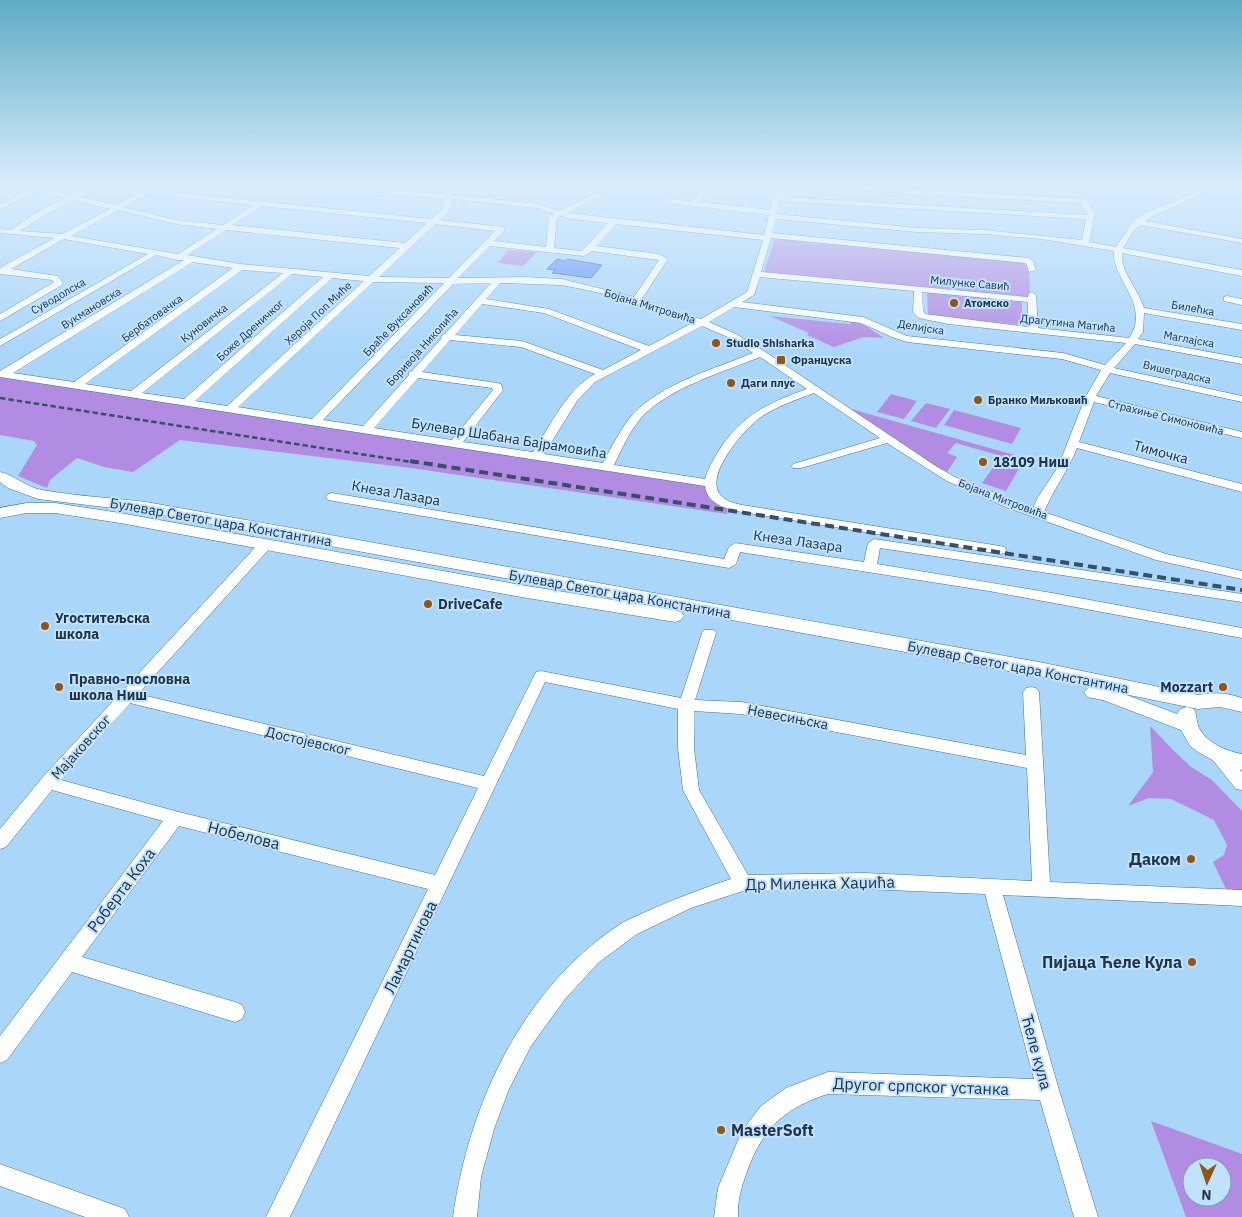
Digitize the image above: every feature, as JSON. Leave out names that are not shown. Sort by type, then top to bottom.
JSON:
[{"type":"main road","points":[[0,507],[13,492],[7,481]]},
{"type":"main road","name":"Булевар Светог цара Константина","points":[[7,481],[38,494],[162,510],[1039,669],[1198,702],[1210,699],[1224,700],[1242,705]]},
{"type":"main road","name":"Булевар Светог цара Константина","points":[[0,513],[27,508],[55,508],[1035,678],[1106,694],[1187,725]]},
{"type":"main road","points":[[1198,702],[1190,708],[1186,716],[1187,725],[1194,736],[1204,746],[1218,755],[1242,762]]},
{"type":"street","points":[[1,271],[55,242]]},
{"type":"street","name":"Бојана Митровића","points":[[89,242],[153,254],[240,267],[330,275],[452,281],[562,282],[636,300],[702,322],[733,336],[951,479],[1037,514],[1182,563],[1242,575]]},
{"type":"street","points":[[177,258],[201,242]]},
{"type":"street","points":[[365,242],[406,246]]},
{"type":"street","name":"Хероја Поп Миће","points":[[230,410],[411,242]]},
{"type":"street","points":[[550,251],[551,242]]},
{"type":"street","points":[[488,243],[580,254],[586,253],[596,242]]},
{"type":"street","points":[[536,457],[573,399],[591,380],[702,322],[751,293],[766,242]]},
{"type":"street","points":[[828,242],[1029,261],[1032,270]]},
{"type":"street","points":[[1075,242],[1242,273]]},
{"type":"street","points":[[1037,514],[1044,497],[1064,467],[1090,398],[1107,369],[1132,341],[1140,326],[1140,310],[1134,291],[1117,261],[1118,250],[1124,242]]},
{"type":"street","name":"Браће Вуксановић","points":[[314,423],[488,243]]},
{"type":"street","points":[[591,248],[659,256],[664,259],[636,300]]},
{"type":"street","name":"Суводолска","points":[[0,343],[153,254]]},
{"type":"street","name":"Вукмановска","points":[[2,374],[190,260]]},
{"type":"street","name":"Бербатовачка","points":[[76,386],[240,267]]},
{"type":"street","points":[[0,318],[59,283],[55,278],[1,271]]},
{"type":"street","name":"Куновичка","points":[[132,395],[291,271]]},
{"type":"street","name":"Милунке Савић","points":[[756,274],[1032,297],[1033,330]]},
{"type":"street","name":"Боже Дреничког","points":[[186,403],[330,275]]},
{"type":"street","name":"Боривоја Николића","points":[[366,430],[445,337],[498,280]]},
{"type":"street","name":"Драгутина Матића","points":[[918,289],[918,310],[920,314],[942,320],[1132,341]]},
{"type":"street","points":[[1227,300],[1242,302]]},
{"type":"street","points":[[480,301],[546,311],[648,349]]},
{"type":"street","name":"Делијска","points":[[733,304],[851,318],[877,324],[887,333],[899,338],[1052,355],[1107,369]]},
{"type":"street","name":"Билећка","points":[[1140,310],[1242,327]]},
{"type":"street","points":[[445,337],[522,344],[602,373]]},
{"type":"street","name":"Маглајска","points":[[1132,341],[1242,361]]},
{"type":"street","points":[[606,468],[638,414],[654,402],[683,387],[761,353]]},
{"type":"street","name":"Вишеградска","points":[[1107,369],[1242,399]]},
{"type":"street","name":"Булевар Шабана Бајрамовића","points":[[2,374],[711,483]]},
{"type":"street","points":[[414,374],[497,386],[498,390],[454,445]]},
{"type":"street","points":[[815,389],[770,407],[755,416],[735,436],[719,457],[711,483],[711,493],[716,498],[729,506],[1000,550]]},
{"type":"street","name":"Страхиње Симоновића","points":[[1090,398],[1242,435]]},
{"type":"street","points":[[797,466],[888,438]]},
{"type":"street","name":"Тимочка","points":[[1073,444],[1242,488]]},
{"type":"street","name":"Кнеза Лазара","points":[[332,496],[729,564],[735,547],[870,566],[996,586],[1242,632]]},
{"type":"street","points":[[870,566],[874,543],[1242,598]]},
{"type":"street","name":"Мајаковског","points":[[0,842],[48,783],[266,544]]},
{"type":"street","points":[[709,633],[686,705],[686,748],[691,790],[743,882]]},
{"type":"street","name":"Невесињска","points":[[541,676],[686,705],[741,708],[1035,763]]},
{"type":"street","name":"Ламартинова","points":[[278,1217],[541,676]]},
{"type":"street","points":[[1031,692],[1041,890]]},
{"type":"street","name":"Достојевског","points":[[126,697],[489,784]]},
{"type":"street","points":[[1218,755],[1242,784]]},
{"type":"street","name":"Нобелова","points":[[48,783],[175,818],[441,884]]},
{"type":"street","name":"Роберта Коха","points":[[0,1053],[175,818]]},
{"type":"street","name":"Др Миленка Хаџића","points":[[465,1217],[470,1177],[482,1129],[500,1084],[524,1039],[558,992],[591,957],[630,928],[686,902],[743,882],[865,881],[1242,898]]},
{"type":"street","name":"Ћеле кула","points":[[992,887],[1048,1090],[1086,1217]]},
{"type":"street","points":[[68,962],[235,1012]]},
{"type":"street","name":"Другог српског устанка","points":[[726,1217],[725,1202],[733,1176],[742,1151],[754,1128],[786,1100],[804,1089],[828,1082],[1048,1090]]},
{"type":"street","points":[[0,1175],[117,1217]]},
{"type":"shaded area","points":[[774,242],[814,242],[1023,262],[1029,269],[1030,297],[764,272]]},
{"type":"shaded area","points":[[508,250],[537,252],[523,266],[498,263]]},
{"type":"shaded area","points":[[927,292],[1022,302],[1022,325],[928,315]]},
{"type":"shaded area","points":[[770,316],[850,324],[851,320],[866,326],[884,338],[864,337],[834,347],[807,335],[809,333]]},
{"type":"shaded area","points":[[0,375],[709,484],[728,506],[727,514],[411,468],[180,440],[133,472],[104,467],[77,458],[50,480],[47,488],[18,476],[37,445],[34,441],[0,435]]},
{"type":"shaded area","points":[[891,394],[917,401],[904,419],[877,412]]},
{"type":"shaded area","points":[[926,403],[950,409],[936,428],[911,421]]},
{"type":"shaded area","points":[[851,409],[1025,458],[1006,491],[982,483],[1001,456],[956,443],[947,453],[957,457],[947,472]]},
{"type":"shaded area","points":[[954,410],[1021,428],[1012,444],[944,425]]},
{"type":"shaded area","points":[[1150,726],[1191,767],[1212,780],[1242,811],[1242,894],[1228,893],[1213,862],[1224,855],[1227,845],[1214,820],[1171,799],[1149,798],[1128,806],[1153,772]]},
{"type":"shaded area","points":[[1151,1121],[1242,1154],[1242,1217],[1186,1217],[1182,1207],[1232,1207],[1232,1157],[1182,1157],[1182,1206]]},
{"type":"building","points":[[557,259],[602,265],[591,278],[552,273],[555,270],[547,269]]},
{"type":"railway","points":[[0,398],[418,463]]},
{"type":"railway","points":[[410,461],[1242,590]]},
{"type":"place","name":"Атомско","points":[[954,303]]},
{"type":"place","name":"Studio Shisharka","points":[[716,343]]},
{"type":"place","name":"Француска","points":[[781,360]]},
{"type":"place","name":"Даги плус","points":[[731,383]]},
{"type":"place","name":"Бранко Миљковић","points":[[978,400]]},
{"type":"place","name":"18109 Ниш","points":[[983,462]]},
{"type":"place","name":"DriveCafe","points":[[428,604]]},
{"type":"place","name":"Угоститељска школа","points":[[45,626]]},
{"type":"place","name":"Правно-пословна школа Ниш","points":[[59,687]]},
{"type":"place","name":"Mozzart","points":[[1223,687]]},
{"type":"place","name":"Даком","points":[[1191,859]]},
{"type":"place","name":"Пијаца Ћеле Кула","points":[[1192,962]]},
{"type":"place","name":"MasterSoft","points":[[721,1130]]}]
